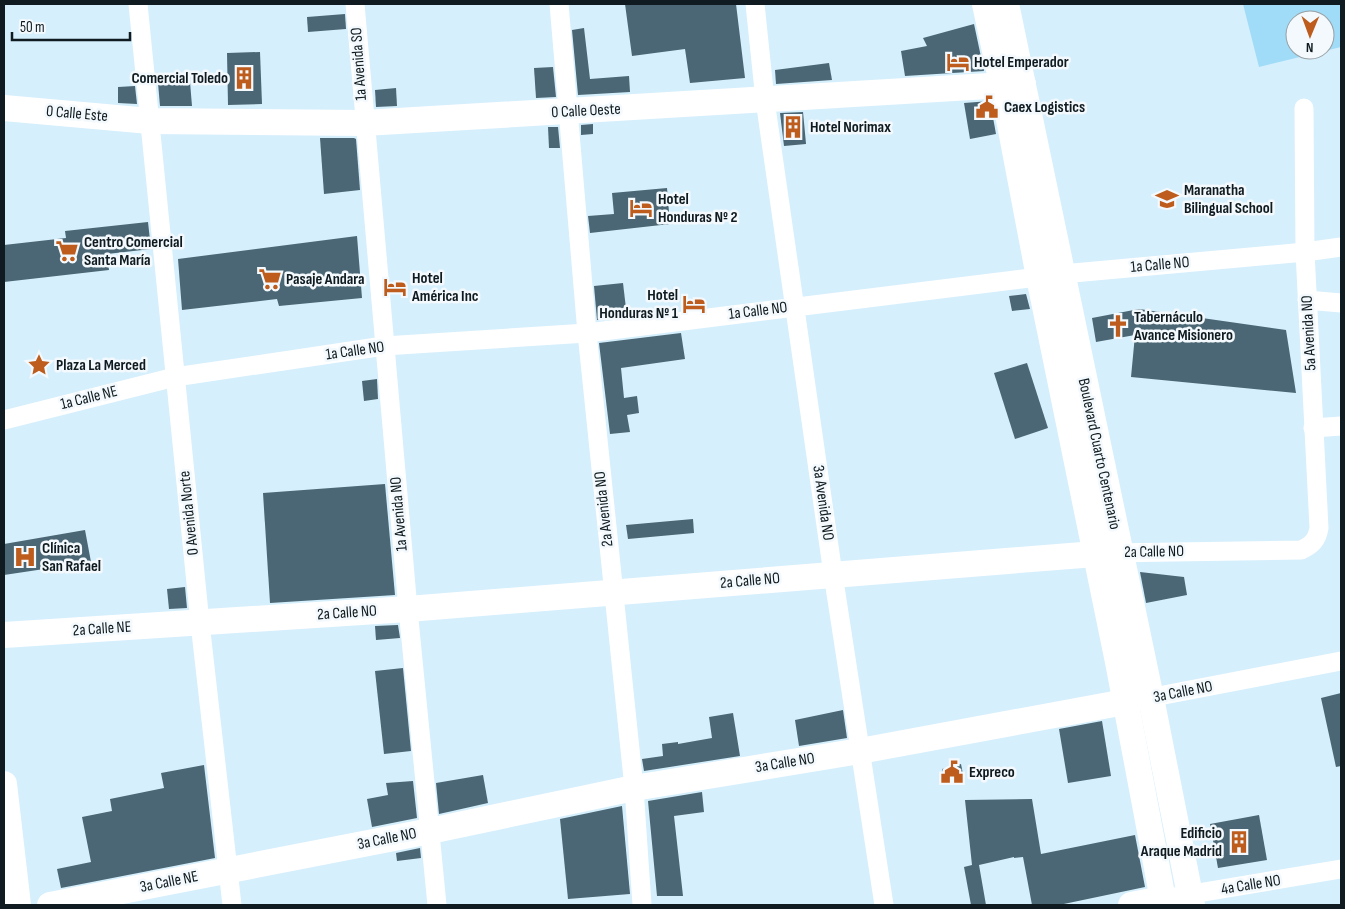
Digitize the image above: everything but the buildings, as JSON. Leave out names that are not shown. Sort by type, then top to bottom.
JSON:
[{"type":"street","name":"0 Avenida Norte","points":[[138,4],[174,377],[232,905]]},
{"type":"street","name":"1a Avenida SO","points":[[355,4],[364,123]]},
{"type":"street","name":"2a Avenida NO","points":[[559,4],[587,333],[634,788],[642,905]]},
{"type":"street","name":"3a Avenida NO","points":[[755,4],[765,100],[833,574],[884,905]]},
{"type":"street","name":"Boulevard Cuarto Centenario","points":[[985,4],[1013,85]]},
{"type":"street","name":"Boulevard Cuarto Centenario","points":[[1006,4],[1013,85],[1050,276],[1108,553],[1151,698],[1191,900]]},
{"type":"street","name":"0 Calle Oeste","points":[[150,121],[364,123],[1013,85]]},
{"type":"street","name":"0 Calle Este","points":[[4,108],[150,121]]},
{"type":"street","name":"5a Avenida NO","points":[[1301,550],[1315,542],[1319,528],[1304,252],[1304,108]]},
{"type":"street","name":"1a Avenida NO","points":[[364,123],[437,905]]},
{"type":"street","name":"1a Calle NO","points":[[174,377],[384,346],[587,333],[1050,276],[1341,247]]},
{"type":"street","points":[[1307,300],[1341,303]]},
{"type":"street","name":"1a Calle NE","points":[[4,420],[174,377]]},
{"type":"street","points":[[1313,428],[1341,426]]},
{"type":"street","name":"2a Calle NO","points":[[200,623],[1108,553],[1301,550]]},
{"type":"street","name":"Boulevard Cuarto Centenario","points":[[1108,553],[1125,702],[1163,902]]},
{"type":"street","name":"2a Calle NE","points":[[4,635],[200,623]]},
{"type":"street","name":"3a Calle NO","points":[[228,870],[634,788],[860,751],[1341,661]]},
{"type":"street","points":[[4,784],[18,905]]},
{"type":"street","name":"4a Calle NO","points":[[1131,905],[1191,900],[1341,869]]},
{"type":"street","name":"3a Calle NE","points":[[50,905],[228,870]]},
{"type":"shaded area","points":[[1243,4],[1341,4],[1341,47],[1335,48],[1335,10],[1285,10],[1285,60],[1288,60],[1259,67]]},
{"type":"place","name":"Hotel Emperador","points":[[958,62]]},
{"type":"place","name":"Comercial Toledo","points":[[244,78]]},
{"type":"place","name":"Caex Logistics","points":[[987,107]]},
{"type":"place","name":"Hotel Norimax","points":[[793,127]]},
{"type":"place","name":"Maranatha Bilingual School","points":[[1167,199]]},
{"type":"place","name":"Hotel Honduras Nº 2","points":[[641,208]]},
{"type":"place","name":"Centro Comercial Santa María","points":[[67,251]]},
{"type":"place","name":"Pasaje Andara","points":[[270,279]]},
{"type":"place","name":"Hotel América Inc","points":[[395,287]]},
{"type":"place","name":"Hotel Honduras Nº 1","points":[[694,304]]},
{"type":"place","name":"Tabernáculo Avance Misionero","points":[[1118,326]]},
{"type":"place","name":"Plaza La Merced","points":[[39,365]]},
{"type":"place","name":"Clínica San Rafael","points":[[25,557]]},
{"type":"place","name":"Expreco","points":[[952,772]]},
{"type":"place","name":"Edificio Araque Madrid","points":[[1239,842]]}]
